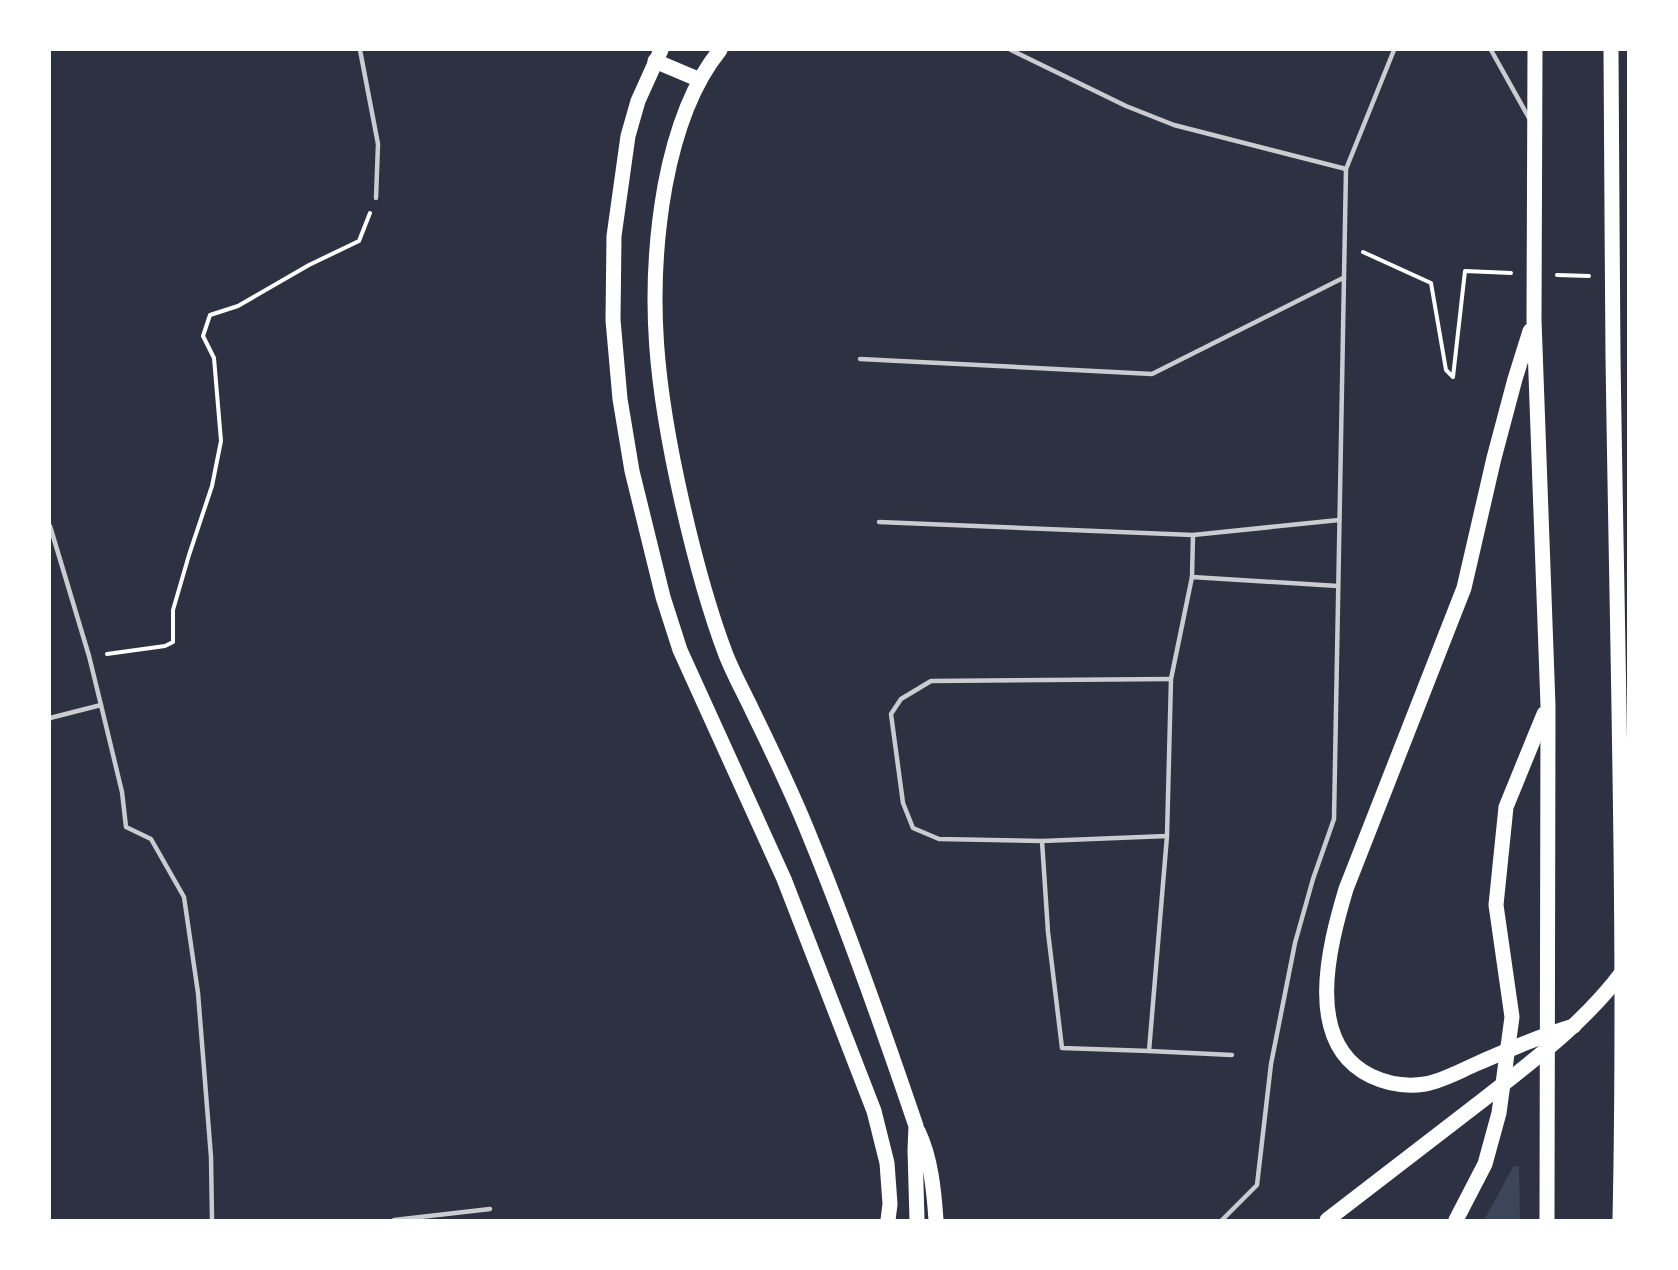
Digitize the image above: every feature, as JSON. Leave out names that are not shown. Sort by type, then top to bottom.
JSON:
[{"type":"main road","points":[[720,50],[700,80],[682,120],[669,167],[660,214],[654,309],[657,361],[668,443],[708,604],[728,659],[810,836],[855,953],[916,1126],[925,1145],[936,1221]]},
{"type":"main road","points":[[1535,50],[1534,320],[1548,706],[1547,1221]]},
{"type":"main road","points":[[1611,50],[1622,806],[1623,1076],[1620,1221]]},
{"type":"main road","points":[[700,80],[656,55],[638,101],[628,136],[614,237],[613,320],[620,399],[632,471],[663,597],[680,650],[784,879],[874,1111],[887,1163],[890,1204],[888,1221]]},
{"type":"main road","points":[[1534,320],[1515,379],[1494,458],[1464,588],[1346,889],[1332,934],[1328,967],[1330,1021],[1337,1043],[1348,1060],[1381,1081],[1401,1086],[1426,1084],[1445,1078],[1545,1035],[1574,1026]]},
{"type":"main road","points":[[1456,1221],[1485,1164],[1499,1113],[1512,1017],[1496,905],[1506,807],[1548,706]]},
{"type":"main road","points":[[1327,1221],[1522,1070],[1574,1026],[1610,989],[1629,964]]},
{"type":"main road","points":[[1623,1076],[1629,1096]]},
{"type":"main road","points":[[916,1126],[915,1150],[919,1212],[917,1221]]},
{"type":"lane","points":[[360,50],[378,144],[375,198]]},
{"type":"lane","points":[[1011,50],[1126,106],[1174,125],[1346,169]]},
{"type":"lane","points":[[1222,1221],[1257,1185],[1271,1064],[1295,942],[1313,879],[1334,819],[1346,169],[1394,50]]},
{"type":"lane","points":[[1491,50],[1534,126]]},
{"type":"lane","points":[[860,359],[1152,374],[1343,278]]},
{"type":"lane","points":[[879,522],[1194,535],[1339,520]]},
{"type":"lane","points":[[50,526],[89,656],[122,792],[126,827],[151,839],[184,897],[198,993],[211,1157],[212,1221]]},
{"type":"lane","points":[[1149,1052],[1167,837],[1171,679],[1192,577],[1194,535]]},
{"type":"lane","points":[[1192,577],[1338,586]]},
{"type":"lane","points":[[1167,837],[1042,841],[939,839],[913,828],[903,803],[891,714],[901,699],[931,681],[1171,679]]},
{"type":"lane","points":[[50,718],[101,705]]},
{"type":"lane","points":[[1042,841],[1048,932],[1062,1048],[1232,1055]]},
{"type":"lane","points":[[393,1221],[490,1209]]},
{"type":"path","points":[[89,656],[165,646],[173,642],[173,610],[212,486],[221,441],[214,358],[203,336],[210,315],[238,306],[309,265],[359,241],[375,198]]},
{"type":"path","points":[[1344,242],[1431,283],[1446,370],[1453,377],[1465,271]]},
{"type":"shaded area","points":[[1519,1166],[1520,1220],[1484,1220],[1513,1167]]}]
